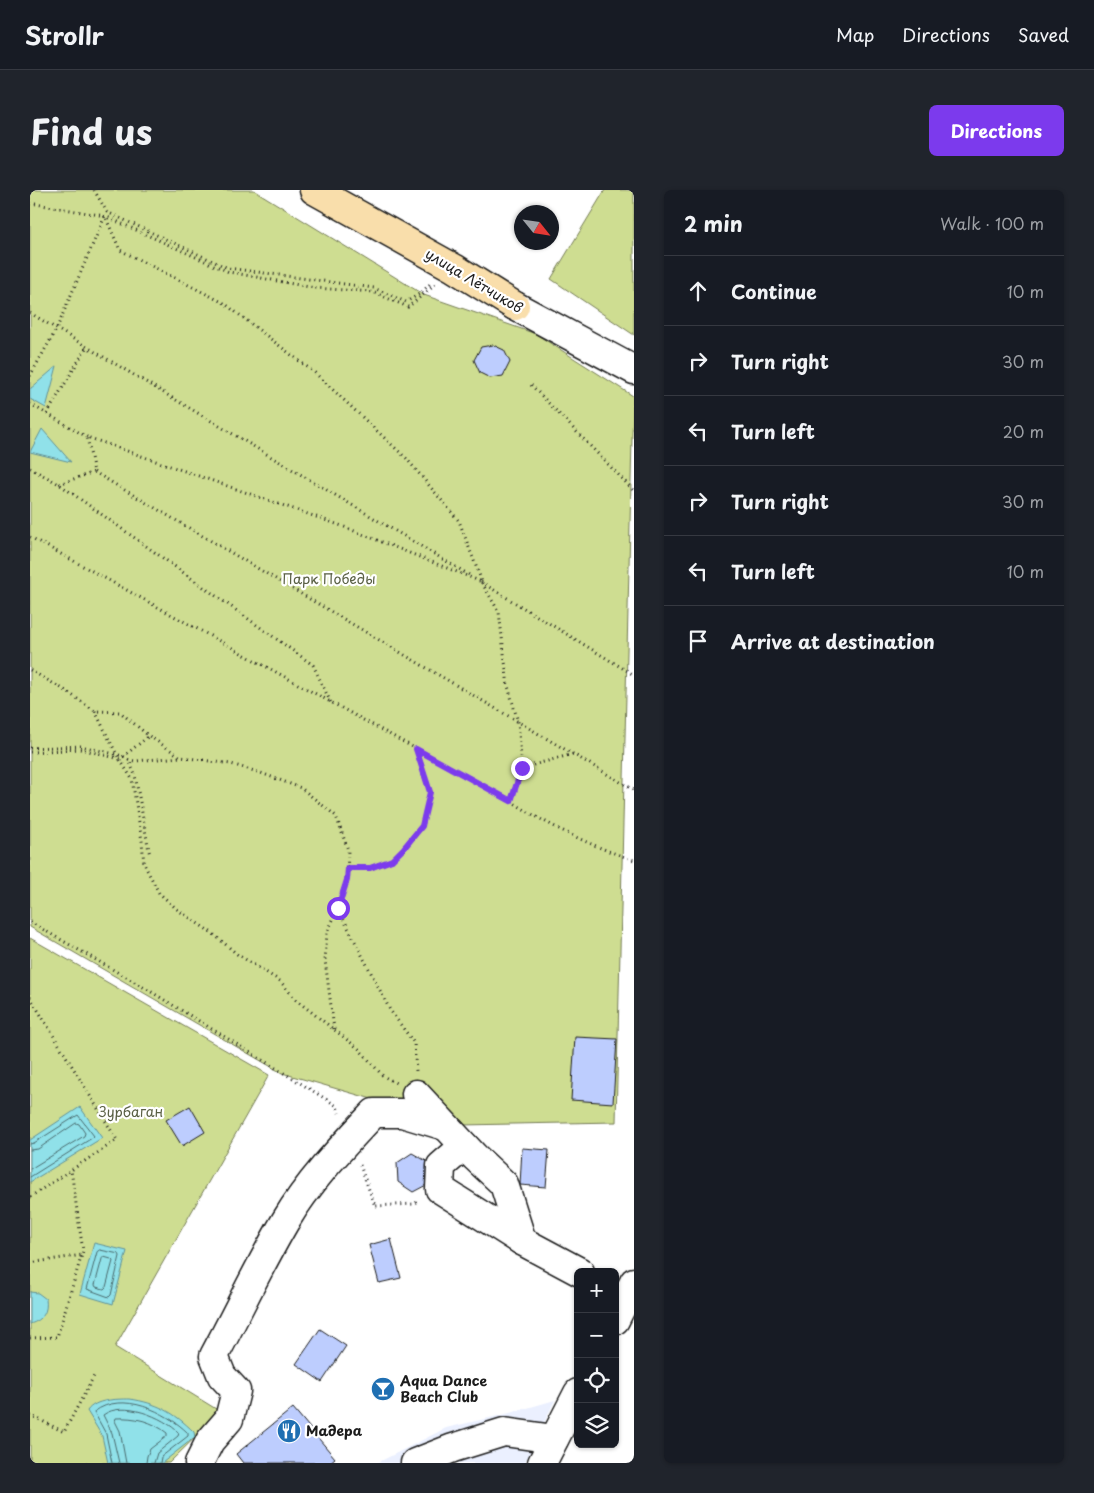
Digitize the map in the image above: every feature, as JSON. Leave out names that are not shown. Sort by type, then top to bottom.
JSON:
[{"type":"main road","name":"улица Лётчиков","points":[[314,190],[452,267],[516,306]]},
{"type":"street","name":"улица Лётчиков","points":[[516,306],[634,370]]},
{"type":"street","points":[[416,1094],[464,1146],[504,1184],[522,1241]]},
{"type":"street","points":[[199,1463],[210,1441],[229,1419],[236,1391],[222,1376],[214,1356],[286,1219],[350,1138],[374,1113],[402,1113],[445,1126]]},
{"type":"street","points":[[464,1146],[441,1166],[440,1189],[522,1241],[574,1269]]},
{"type":"street","points":[[542,1463],[574,1401]]},
{"type":"street","points":[[415,1463],[453,1448],[504,1432],[554,1439]]},
{"type":"path","points":[[94,190],[107,212],[228,268],[374,288],[406,302],[421,293],[452,267]]},
{"type":"path","points":[[30,202],[104,216],[230,272],[315,288],[374,292],[408,307],[424,295],[452,267]]},
{"type":"path","points":[[30,376],[56,330],[104,216]]},
{"type":"path","points":[[104,216],[120,250],[224,303],[315,373],[406,458],[459,521],[482,582],[498,612],[508,686],[518,722],[522,768],[511,801]]},
{"type":"path","points":[[30,313],[482,582],[634,675]]},
{"type":"path","points":[[47,414],[86,348]]},
{"type":"path","points":[[531,385],[634,491]]},
{"type":"path","points":[[30,404],[87,438],[342,526],[482,582]]},
{"type":"path","points":[[87,438],[94,472],[634,790]]},
{"type":"path","points":[[30,468],[59,484],[313,665],[332,703]]},
{"type":"path","points":[[59,484],[94,472]]},
{"type":"path","points":[[30,537],[511,801],[534,816],[608,852],[634,860]]},
{"type":"path","points":[[30,670],[63,689],[95,711],[117,755]]},
{"type":"path","points":[[95,711],[120,712],[149,736],[181,757]]},
{"type":"path","points":[[121,758],[149,736]]},
{"type":"path","points":[[30,748],[80,746],[117,755],[121,758],[132,779],[144,864],[158,892],[178,910],[212,933],[236,954],[280,981],[296,1000],[359,1049],[384,1076],[416,1094],[417,1077],[414,1043],[390,1010],[338,908]]},
{"type":"path","points":[[30,752],[80,749],[135,761],[181,757],[231,764],[301,788],[336,816],[348,850],[348,868],[347,880],[338,908],[327,933],[325,960],[334,1030]]},
{"type":"path","points":[[348,868],[370,868],[392,860],[422,826],[430,792],[416,749]]},
{"type":"path","points":[[522,768],[573,754]]},
{"type":"path","points":[[129,760],[135,775],[150,856]]},
{"type":"path","points":[[30,922],[145,988],[337,1106],[375,1206],[414,1204],[440,1189]]},
{"type":"path","points":[[30,997],[117,1140],[30,1198]]},
{"type":"path","points":[[30,1338],[57,1337],[83,1251],[71,1170]]},
{"type":"path","points":[[30,1264],[82,1255]]},
{"type":"path","points":[[30,1415],[64,1432],[95,1374]]},
{"type":"shaded area","points":[[555,1400],[525,1463],[377,1463],[446,1428]]},
{"type":"green space","name":"Парк Победы","points":[[30,190],[254,190],[424,295],[536,334],[633,396],[616,1122],[462,1125],[282,1073],[30,927]]},
{"type":"green space","points":[[605,190],[634,190],[634,335],[551,279]]},
{"type":"green space","name":"Зурбаган","points":[[30,938],[269,1075],[115,1347],[221,1412],[169,1463],[30,1463]]},
{"type":"water","points":[[57,366],[46,408],[30,399],[30,389]]},
{"type":"water","points":[[42,429],[71,462],[30,452]]},
{"type":"water","points":[[80,1107],[102,1138],[30,1182],[30,1140]]},
{"type":"water","points":[[94,1243],[127,1251],[113,1304],[80,1294]]},
{"type":"water","points":[[30,1292],[38,1293],[46,1299],[46,1304],[44,1315],[30,1324]]},
{"type":"water","points":[[130,1399],[149,1403],[172,1414],[194,1432],[195,1437],[162,1463],[108,1463],[102,1436],[87,1411],[95,1404],[101,1402]]},
{"type":"building","points":[[493,345],[504,350],[510,362],[503,376],[490,378],[480,373],[474,360],[481,347]]},
{"type":"building","points":[[575,1037],[617,1039],[613,1103],[571,1100]]},
{"type":"building","points":[[190,1106],[205,1132],[182,1146],[166,1120]]},
{"type":"building","points":[[522,1148],[549,1150],[546,1187],[520,1185]]},
{"type":"building","points":[[412,1153],[430,1163],[430,1183],[413,1192],[398,1182],[397,1163]]},
{"type":"building","points":[[391,1239],[401,1278],[379,1283],[369,1245]]},
{"type":"building","points":[[320,1329],[346,1346],[322,1382],[296,1364]]},
{"type":"building","name":"Мадера","points":[[293,1408],[335,1458],[329,1463],[243,1463],[236,1454]]},
{"type":"place","name":"Aqua Dance Beach Club","points":[[383,1389]]},
{"type":"place","name":"Мадера","points":[[289,1431]]},
{"type":"route","points":[[338,908],[347,880],[348,868],[370,868],[392,860],[422,826],[430,792],[416,749],[511,801],[522,768]]}]
